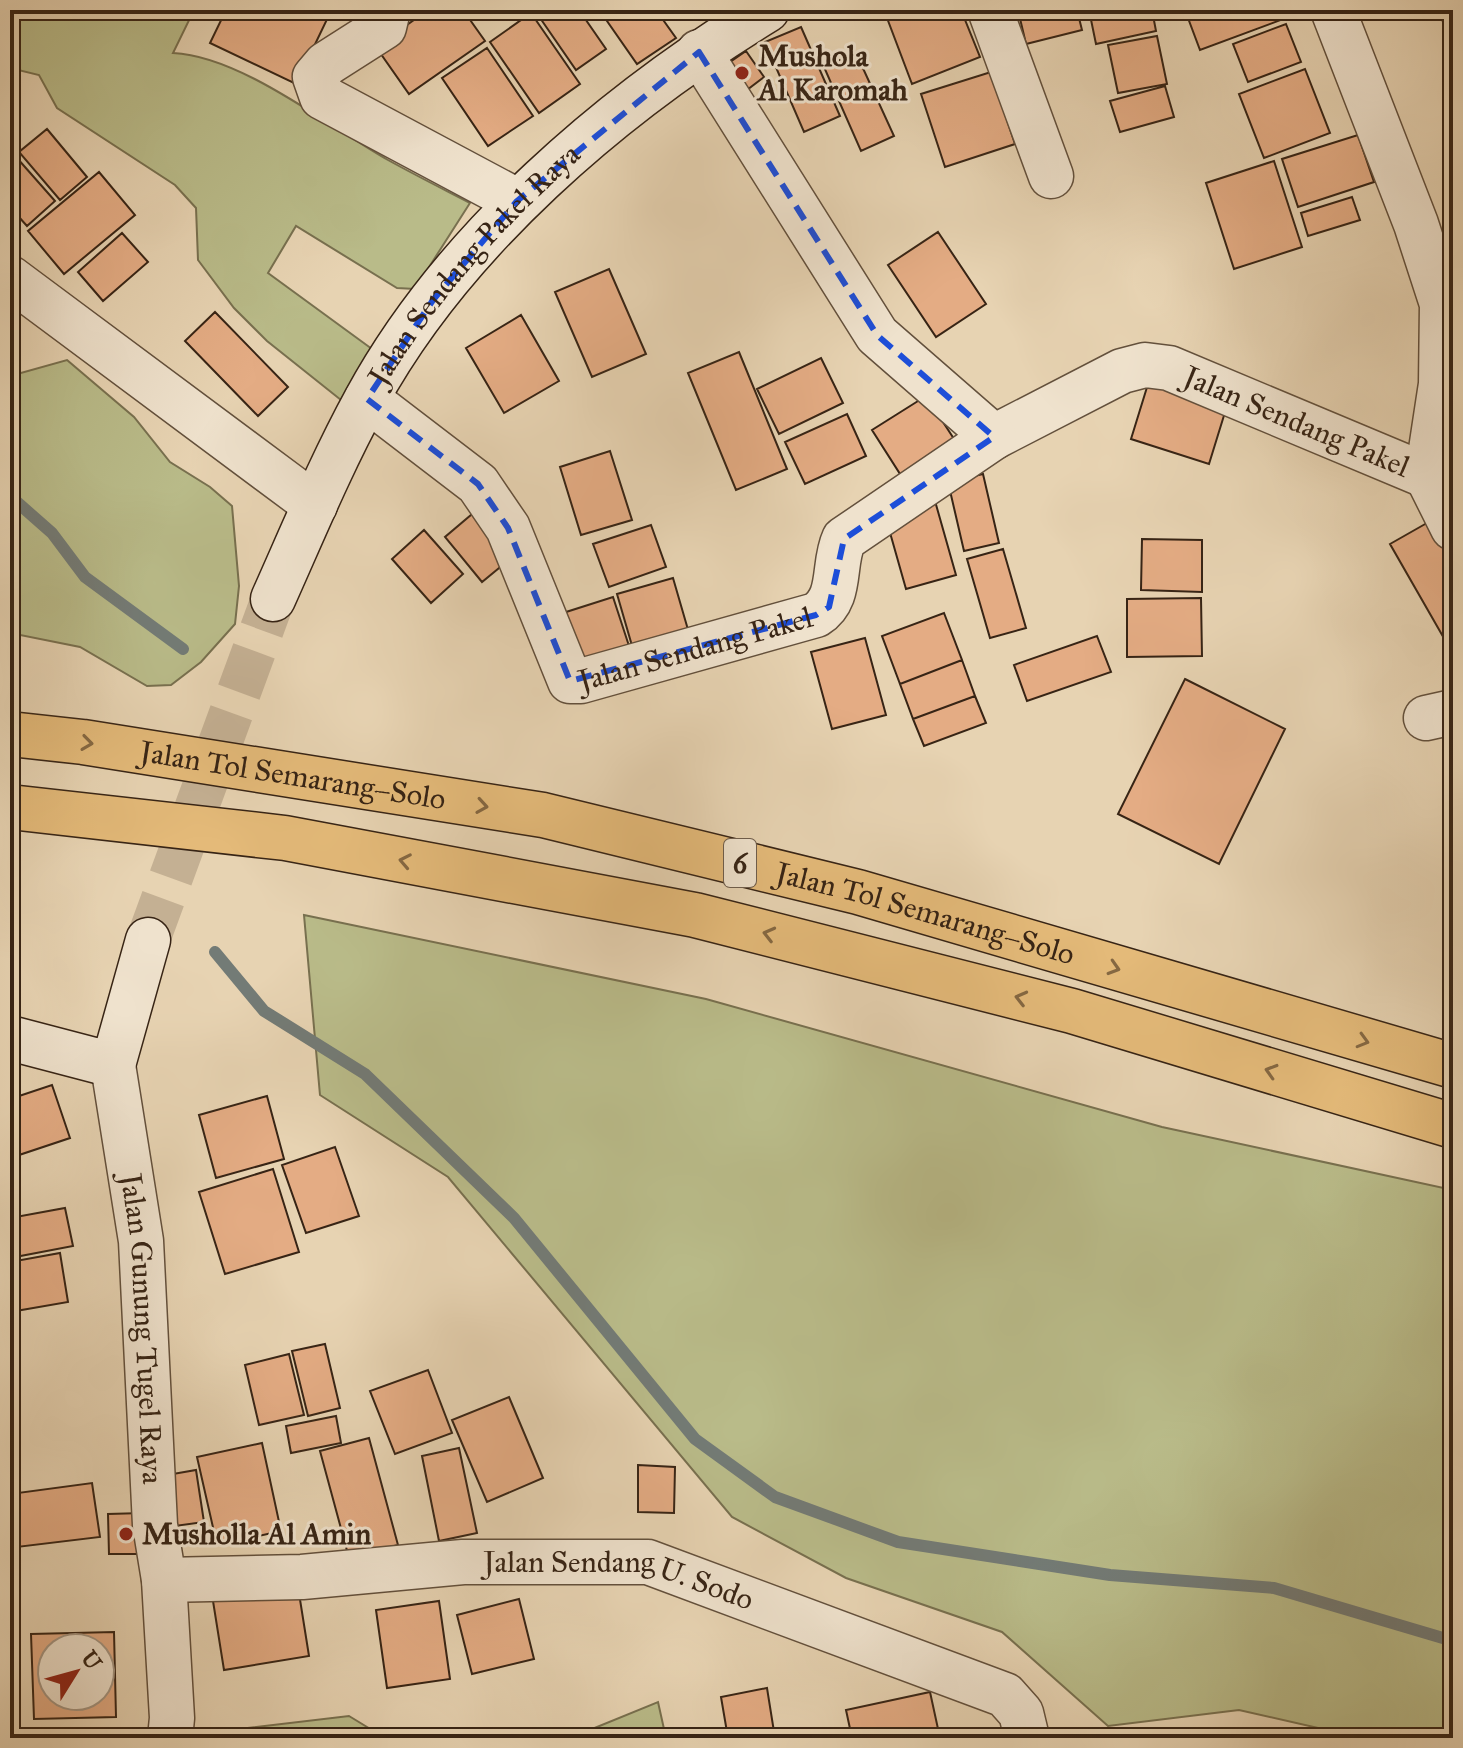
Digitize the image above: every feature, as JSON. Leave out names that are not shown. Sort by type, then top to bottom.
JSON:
[{"type":"highway","name":"Jalan Tol Semarang–Solo","points":[[10,734],[83,742],[543,815],[858,892],[1453,1066]]},
{"type":"highway","name":"Jalan Tol Semarang–Solo","points":[[10,807],[285,838],[695,915],[1072,1011],[1453,1126]]},
{"type":"street","points":[[388,10],[384,27],[326,64],[315,77],[322,97],[517,201]]},
{"type":"street","name":"Jalan Sendang Pakel Raya","points":[[273,599],[367,399],[433,300],[517,201],[699,52],[767,10]]},
{"type":"street","points":[[990,10],[1051,176]]},
{"type":"street","name":"Jalan Sendang Pakel","points":[[1333,10],[1416,224],[1442,304],[1441,384],[1427,476],[1453,528]]},
{"type":"street","points":[[699,52],[877,335],[994,437]]},
{"type":"street","points":[[10,278],[315,505]]},
{"type":"street","name":"Jalan Sendang Pakel","points":[[367,399],[478,484],[508,528],[570,681],[581,681],[816,615],[829,607],[838,552],[844,539],[994,437],[1122,371],[1145,365],[1169,368],[1427,476]]},
{"type":"street","points":[[10,1038],[113,1065],[148,940]]},
{"type":"street","name":"Jalan Gunung Tugel Raya","points":[[113,1065],[141,1241],[155,1525],[164,1580],[172,1718],[170,1738]]},
{"type":"street","name":"Jalan Sendang U. Sodo","points":[[164,1580],[302,1577],[463,1562],[648,1562],[1005,1695],[1017,1706],[1027,1738]]},
{"type":"highlighted area","points":[[699,52],[877,335],[994,437],[844,539],[829,607],[816,615],[570,681],[508,528],[478,484],[367,399],[433,300],[517,201]]},
{"type":"green space","points":[[10,10],[194,10],[173,53],[199,57],[255,79],[388,160],[470,203],[415,289],[397,288],[296,226],[268,273],[372,349],[346,404],[267,341],[234,308],[198,260],[196,208],[175,185],[57,108],[39,75],[10,68]]},
{"type":"green space","points":[[67,360],[134,417],[170,462],[210,487],[232,506],[239,586],[235,624],[201,662],[171,685],[147,686],[80,647],[10,633],[10,376]]},
{"type":"green space","points":[[304,915],[706,999],[1162,1127],[1453,1190],[1453,1738],[1362,1738],[1239,1710],[1108,1726],[1002,1632],[846,1578],[732,1517],[448,1177],[320,1095]]},
{"type":"green space","points":[[658,1702],[666,1738],[570,1738]]},
{"type":"green space","points":[[349,1716],[385,1738],[230,1738],[231,1730]]},
{"type":"building","points":[[226,10],[331,11],[296,84],[210,43]]},
{"type":"building","points":[[428,10],[463,10],[485,41],[409,94],[376,47]]},
{"type":"building","points":[[544,10],[579,10],[606,49],[576,70],[538,15]]},
{"type":"building","points":[[623,10],[656,10],[676,38],[637,64],[607,21]]},
{"type":"building","points":[[884,10],[961,10],[980,57],[912,84]]},
{"type":"building","points":[[1018,10],[1077,10],[1082,30],[1026,44]]},
{"type":"building","points":[[1089,10],[1152,10],[1156,31],[1096,44]]},
{"type":"building","points":[[1185,10],[1283,10],[1286,18],[1200,50]]},
{"type":"building","points":[[1439,10],[1453,10],[1453,52]]},
{"type":"building","points":[[531,13],[580,84],[539,113],[490,42]]},
{"type":"building","points":[[1286,24],[1301,62],[1248,82],[1233,44]]},
{"type":"building","points":[[801,27],[840,116],[804,132],[765,42]]},
{"type":"building","points":[[1157,36],[1167,84],[1118,93],[1108,45]]},
{"type":"building","points":[[487,48],[533,116],[488,146],[442,78]]},
{"type":"building","name":"Mushola Al Karomah","points":[[746,51],[764,77],[739,96],[720,69]]},
{"type":"building","points":[[856,53],[894,136],[861,151],[824,67]]},
{"type":"building","points":[[1305,69],[1330,133],[1264,158],[1239,94]]},
{"type":"building","points":[[991,72],[1015,144],[945,167],[921,94]]},
{"type":"building","points":[[1165,86],[1174,117],[1120,132],[1110,101]]},
{"type":"building","points":[[47,129],[87,177],[60,200],[19,152]]},
{"type":"building","points":[[1358,135],[1374,182],[1298,207],[1282,159]]},
{"type":"building","points":[[17,158],[55,201],[27,226],[10,207],[10,164]]},
{"type":"building","points":[[1274,161],[1302,247],[1234,269],[1206,183]]},
{"type":"building","points":[[99,172],[135,215],[64,274],[28,231]]},
{"type":"building","points":[[1352,197],[1360,220],[1308,236],[1301,213]]},
{"type":"building","points":[[938,232],[986,304],[936,337],[888,265]]},
{"type":"building","points":[[122,233],[148,262],[103,301],[78,272]]},
{"type":"building","points":[[609,269],[646,354],[592,377],[555,292]]},
{"type":"building","points":[[215,312],[288,387],[258,416],[185,341]]},
{"type":"building","points":[[521,315],[559,381],[504,413],[466,348]]},
{"type":"building","points":[[739,352],[787,469],[736,490],[688,373]]},
{"type":"building","points":[[821,358],[843,403],[779,434],[757,389]]},
{"type":"building","points":[[1148,384],[1226,409],[1209,464],[1131,439]]},
{"type":"building","points":[[926,396],[956,442],[902,477],[872,430]]},
{"type":"building","points":[[847,414],[866,456],[805,484],[785,442]]},
{"type":"building","points":[[610,451],[632,520],[581,535],[560,467]]},
{"type":"building","points":[[983,474],[999,543],[964,551],[948,482]]},
{"type":"building","points":[[935,501],[956,575],[906,589],[885,515]]},
{"type":"building","points":[[478,509],[516,554],[482,582],[445,537]]},
{"type":"building","points":[[1434,519],[1453,552],[1453,654],[1390,544]]},
{"type":"building","points":[[651,525],[666,567],[609,587],[593,544]]},
{"type":"building","points":[[424,530],[463,574],[431,603],[392,559]]},
{"type":"building","points":[[1142,539],[1202,540],[1202,592],[1141,590]]},
{"type":"building","points":[[1003,549],[1026,628],[990,638],[967,559]]},
{"type":"building","points":[[673,578],[691,640],[635,656],[617,594]]},
{"type":"building","points":[[613,597],[630,649],[580,665],[563,613]]},
{"type":"building","points":[[1201,598],[1202,656],[1127,657],[1127,599]]},
{"type":"building","points":[[944,613],[962,660],[900,684],[882,636]]},
{"type":"building","points":[[1097,636],[1111,672],[1027,701],[1014,665]]},
{"type":"building","points":[[865,638],[886,715],[832,729],[811,652]]},
{"type":"building","points":[[962,660],[975,696],[913,719],[900,684]]},
{"type":"building","points":[[1185,679],[1285,729],[1219,864],[1118,814]]},
{"type":"building","points":[[975,696],[986,723],[924,746],[913,719]]},
{"type":"building","points":[[52,1085],[70,1138],[10,1158],[10,1099]]},
{"type":"building","points":[[267,1096],[284,1159],[216,1178],[199,1115]]},
{"type":"building","points":[[335,1147],[359,1216],[306,1233],[282,1165]]},
{"type":"building","points":[[273,1169],[299,1252],[225,1274],[199,1192]]},
{"type":"building","points":[[65,1208],[73,1246],[10,1258],[10,1218]]},
{"type":"building","points":[[60,1253],[68,1302],[10,1312],[10,1262]]},
{"type":"building","points":[[325,1344],[340,1408],[308,1416],[292,1351]]},
{"type":"building","points":[[289,1354],[304,1415],[259,1425],[245,1365]]},
{"type":"building","points":[[428,1370],[452,1433],[395,1454],[370,1391]]},
{"type":"building","points":[[509,1397],[543,1478],[487,1502],[452,1420]]},
{"type":"building","points":[[336,1416],[341,1443],[291,1453],[286,1426]]},
{"type":"building","points":[[369,1438],[398,1545],[349,1558],[320,1451]]},
{"type":"building","points":[[262,1443],[281,1531],[217,1545],[197,1457]]},
{"type":"building","points":[[459,1448],[477,1533],[439,1541],[422,1456]]},
{"type":"building","points":[[638,1465],[675,1467],[674,1513],[638,1512]]},
{"type":"building","points":[[196,1470],[204,1522],[175,1526],[167,1475]]},
{"type":"building","points":[[92,1483],[100,1537],[17,1547],[10,1494]]},
{"type":"building","name":"Musholla Al Amin","points":[[143,1513],[144,1554],[109,1554],[108,1514]]},
{"type":"building","points":[[298,1587],[309,1656],[224,1670],[213,1601]]},
{"type":"building","points":[[519,1599],[534,1659],[472,1674],[457,1615]]},
{"type":"building","points":[[439,1601],[450,1679],[387,1688],[376,1610]]},
{"type":"building","points":[[31,1634],[36,1634],[36,1712],[116,1712],[116,1717],[34,1719]]},
{"type":"building","points":[[767,1688],[775,1738],[728,1738],[721,1697]]},
{"type":"building","points":[[930,1692],[940,1738],[852,1738],[846,1710]]},
{"type":"building","points":[[34,1728],[103,1730],[103,1738],[34,1738]]},
{"type":"building","points":[[815,1731],[817,1738],[776,1738]]},
{"type":"waterway","points":[[10,496],[52,533],[85,577],[183,649]]},
{"type":"waterway","points":[[215,952],[264,1011],[365,1074],[514,1218],[695,1439],[775,1497],[898,1542],[1110,1575],[1274,1588],[1453,1641]]},
{"type":"tunnel","points":[[148,940],[273,599]]},
{"type":"place","name":"Mushola Al Karomah","points":[[742,73]]},
{"type":"place","name":"Musholla Al Amin","points":[[126,1534]]}]
